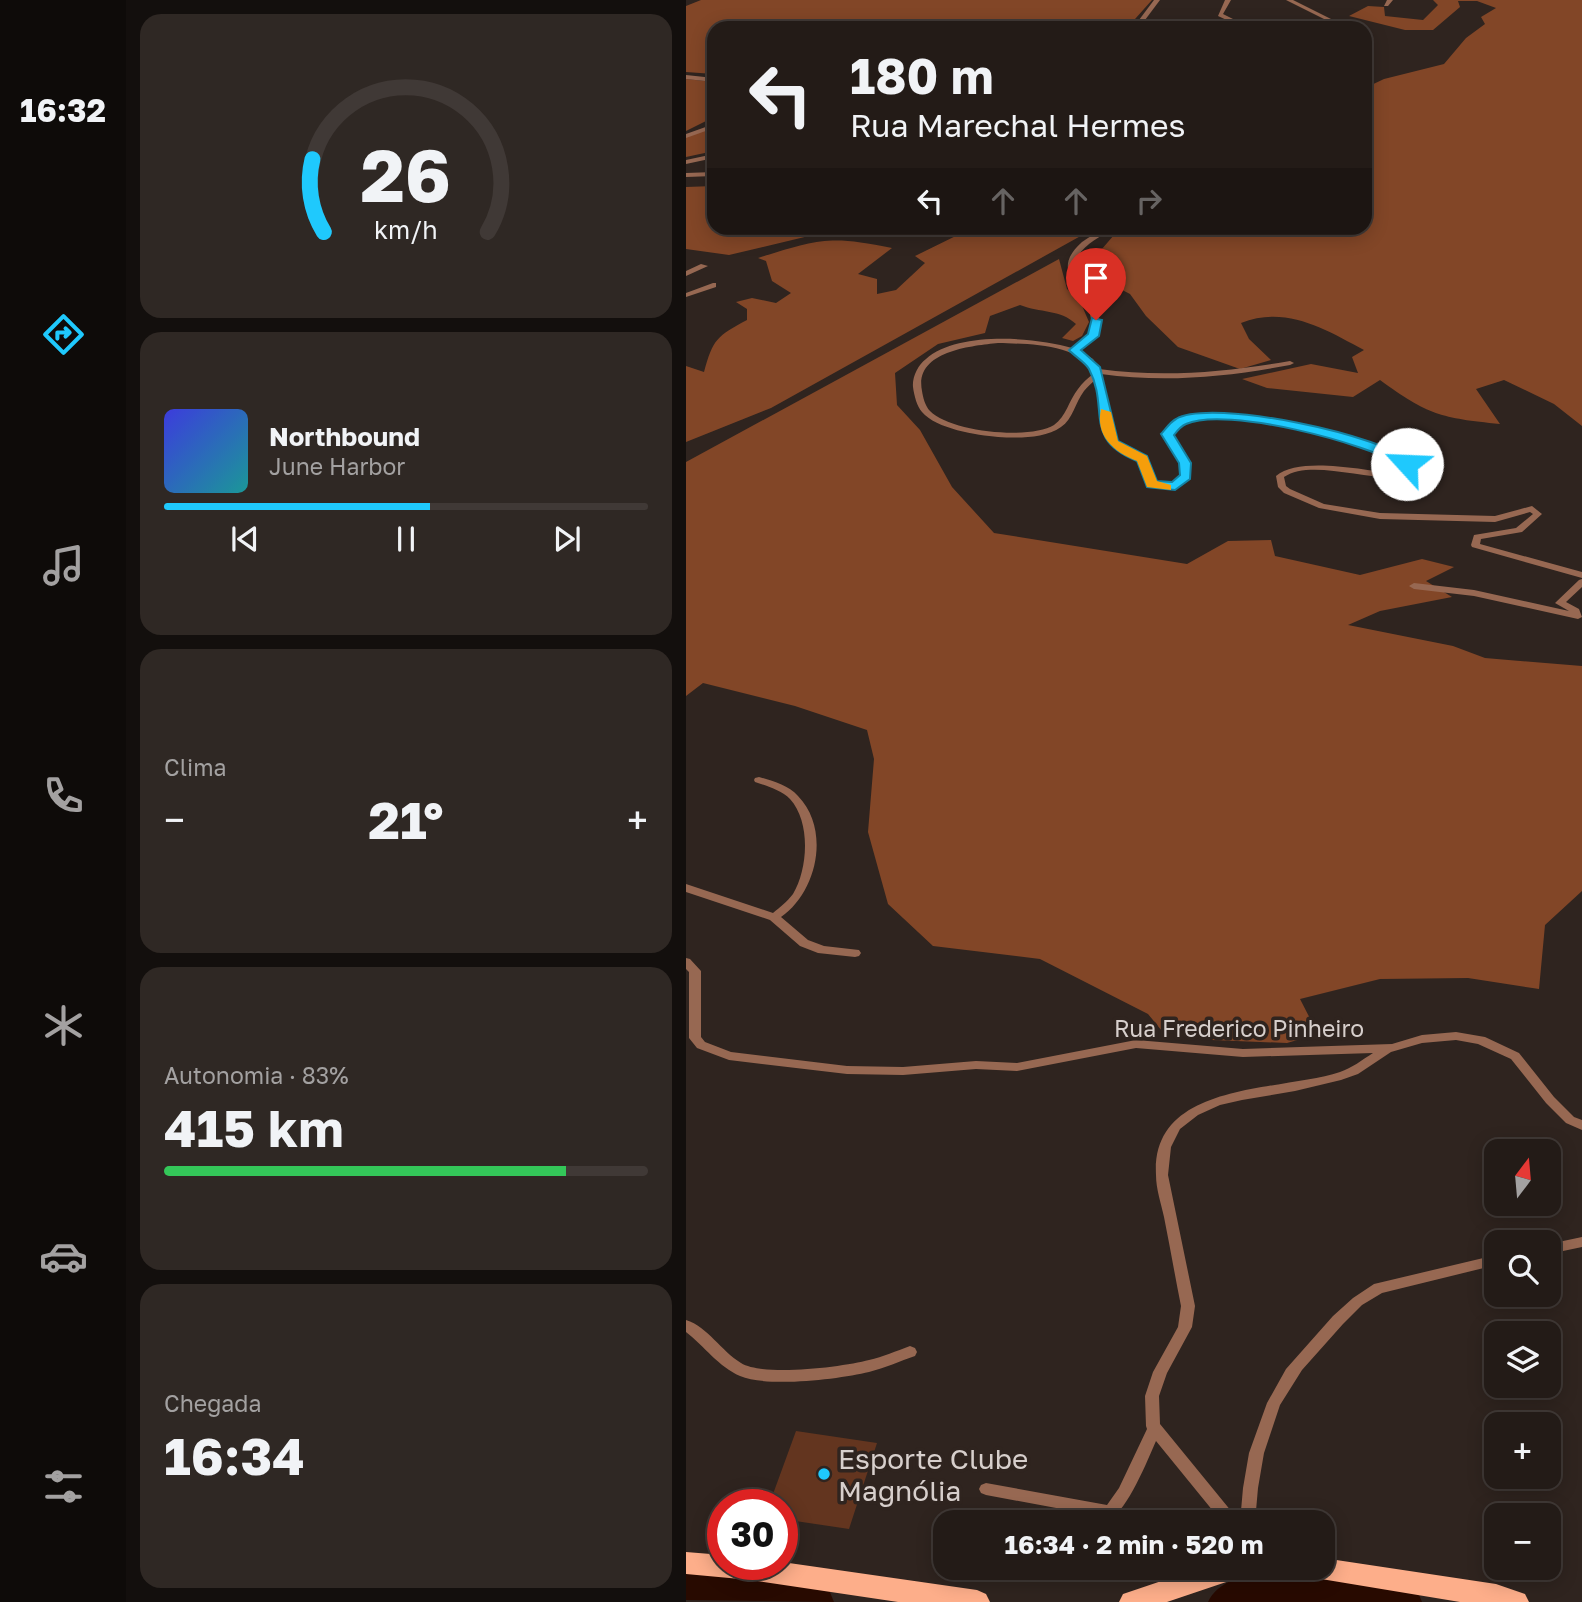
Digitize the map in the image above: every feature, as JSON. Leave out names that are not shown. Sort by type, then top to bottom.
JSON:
[{"type":"main road","points":[[686,1563],[751,1569],[891,1595],[977,1602]]},
{"type":"main road","points":[[1335,1572],[1496,1596],[1516,1602]]},
{"type":"main road","points":[[1132,1602],[1199,1580]]},
{"type":"street","points":[[1141,21],[1157,0]]},
{"type":"street","points":[[1228,0],[1220,15],[1233,21]]},
{"type":"street","points":[[1289,0],[1332,20]]},
{"type":"street","points":[[686,77],[707,79]]},
{"type":"street","points":[[686,136],[707,128]]},
{"type":"street","points":[[686,162],[707,158]]},
{"type":"street","points":[[686,175],[707,174]]},
{"type":"street","points":[[1074,350],[1093,336],[1096,320],[1070,273],[1072,260],[1082,245],[1098,235]]},
{"type":"street","points":[[686,267],[704,266],[686,274]]},
{"type":"street","points":[[686,295],[713,285]]},
{"type":"street","points":[[1096,373],[1080,391],[1068,415],[1056,427],[1030,434],[1002,435],[949,425],[925,411],[917,390],[918,376],[929,358],[954,348],[1009,341],[1074,350],[1091,362],[1096,373],[1109,435],[1122,450],[1142,459],[1152,484],[1175,486],[1186,477],[1185,463],[1167,434],[1180,421],[1228,417],[1298,425],[1392,454],[1409,467],[1404,474],[1392,476],[1297,468],[1280,476],[1282,487],[1287,491],[1322,506],[1380,516],[1495,519],[1532,509],[1538,514],[1524,528],[1477,537],[1475,545],[1578,573],[1582,564]]},
{"type":"street","points":[[1096,373],[1160,378],[1237,373],[1290,363]]},
{"type":"street","points":[[1414,586],[1474,593],[1578,616],[1578,612],[1560,603],[1582,582]]},
{"type":"street","points":[[759,779],[783,789],[796,800],[807,821],[813,844],[796,898],[787,911],[774,917]]},
{"type":"street","points":[[686,888],[774,917],[804,943],[822,950],[855,953]]},
{"type":"street","name":"Rua Frederico Pinheiro","points":[[686,962],[695,971],[695,1038],[701,1045],[729,1056],[799,1065],[903,1071],[976,1065],[1017,1067],[1136,1044],[1243,1053],[1392,1048],[1422,1039],[1456,1036],[1500,1047],[1515,1056],[1570,1120],[1582,1125]]},
{"type":"street","points":[[986,1489],[1110,1512],[1124,1493],[1154,1431],[1152,1396],[1160,1372],[1185,1327],[1188,1306],[1161,1162],[1166,1138],[1192,1114],[1214,1101],[1315,1083],[1354,1071],[1392,1048]]},
{"type":"street","points":[[1561,1246],[1582,1242]]},
{"type":"street","points":[[1248,1510],[1249,1480],[1280,1390],[1336,1322],[1368,1293],[1379,1287],[1484,1263]]},
{"type":"street","points":[[686,1325],[701,1334],[730,1364],[748,1374],[766,1376],[867,1367],[910,1352]]},
{"type":"street","points":[[1154,1431],[1220,1510]]},
{"type":"shaded area","points":[[701,0],[1152,0],[1133,21],[707,21],[707,74],[686,72],[686,6]]},
{"type":"shaded area","points":[[1433,0],[1582,0],[1582,426],[1554,404],[1504,380],[1476,389],[1500,424],[1463,420],[1436,413],[1411,401],[1380,380],[1353,397],[1267,388],[1242,379],[1311,364],[1358,373],[1352,357],[1364,350],[1305,322],[1289,318],[1258,318],[1241,323],[1249,339],[1271,360],[1240,369],[1178,347],[1146,316],[1130,294],[1095,276],[1095,257],[1114,235],[1372,235],[1372,85],[1384,79],[1444,64],[1466,38],[1485,24],[1481,17],[1496,8],[1477,1],[1458,1],[1460,7],[1433,30],[1405,30],[1349,16],[1368,6],[1384,7],[1385,16],[1423,20],[1438,5]]},
{"type":"shaded area","points":[[686,79],[707,81],[707,120],[686,131]]},
{"type":"shaded area","points":[[707,128],[707,152],[686,157],[686,137]]},
{"type":"shaded area","points":[[707,186],[707,235],[813,235],[729,255],[686,249],[686,187]]},
{"type":"shaded area","points":[[958,235],[1082,235],[771,408],[686,442],[686,366],[704,372],[710,352],[718,340],[747,320],[747,309],[736,302],[752,298],[776,303],[791,293],[772,281],[766,261],[758,258],[824,241],[853,241],[892,248],[858,274],[877,279],[877,294],[896,290],[925,263],[915,256]]},
{"type":"shaded area","points":[[1059,259],[1067,289],[1080,301],[1089,322],[1082,336],[1073,341],[1062,338],[1076,324],[1070,319],[1020,305],[990,316],[985,333],[938,344],[895,373],[897,405],[920,430],[952,487],[994,533],[1187,564],[1228,541],[1271,540],[1275,556],[1360,575],[1422,559],[1454,567],[1426,581],[1452,597],[1380,611],[1348,625],[1453,646],[1485,658],[1582,666],[1582,891],[1545,925],[1539,989],[1468,978],[1380,979],[1300,999],[1318,1034],[1287,1043],[1212,1040],[1162,1031],[1148,1014],[1040,959],[933,946],[888,904],[868,832],[874,759],[867,730],[795,706],[703,683],[686,696],[686,462]]},
{"type":"shaded area","name":"Esporte Clube Magnólia","points":[[796,1431],[877,1443],[849,1529],[798,1521],[798,1489],[775,1489]]},
{"type":"waterway","points":[[686,1584],[785,1594],[816,1602]]},
{"type":"waterway","points":[[1226,1602],[1246,1592],[1290,1585],[1336,1589],[1404,1602]]},
{"type":"slow traffic","points":[[1105,412],[1112,442],[1142,459],[1152,484],[1167,488]]},
{"type":"place","name":"Esporte Clube Magnólia","points":[[824,1474]]},
{"type":"route","points":[[1096,320],[1093,336],[1083,346],[1074,350],[1094,367],[1112,442],[1142,459],[1152,484],[1167,488],[1181,483],[1186,477],[1185,463],[1167,434],[1173,425],[1188,418],[1228,417],[1298,425],[1392,454],[1407,464]]}]
